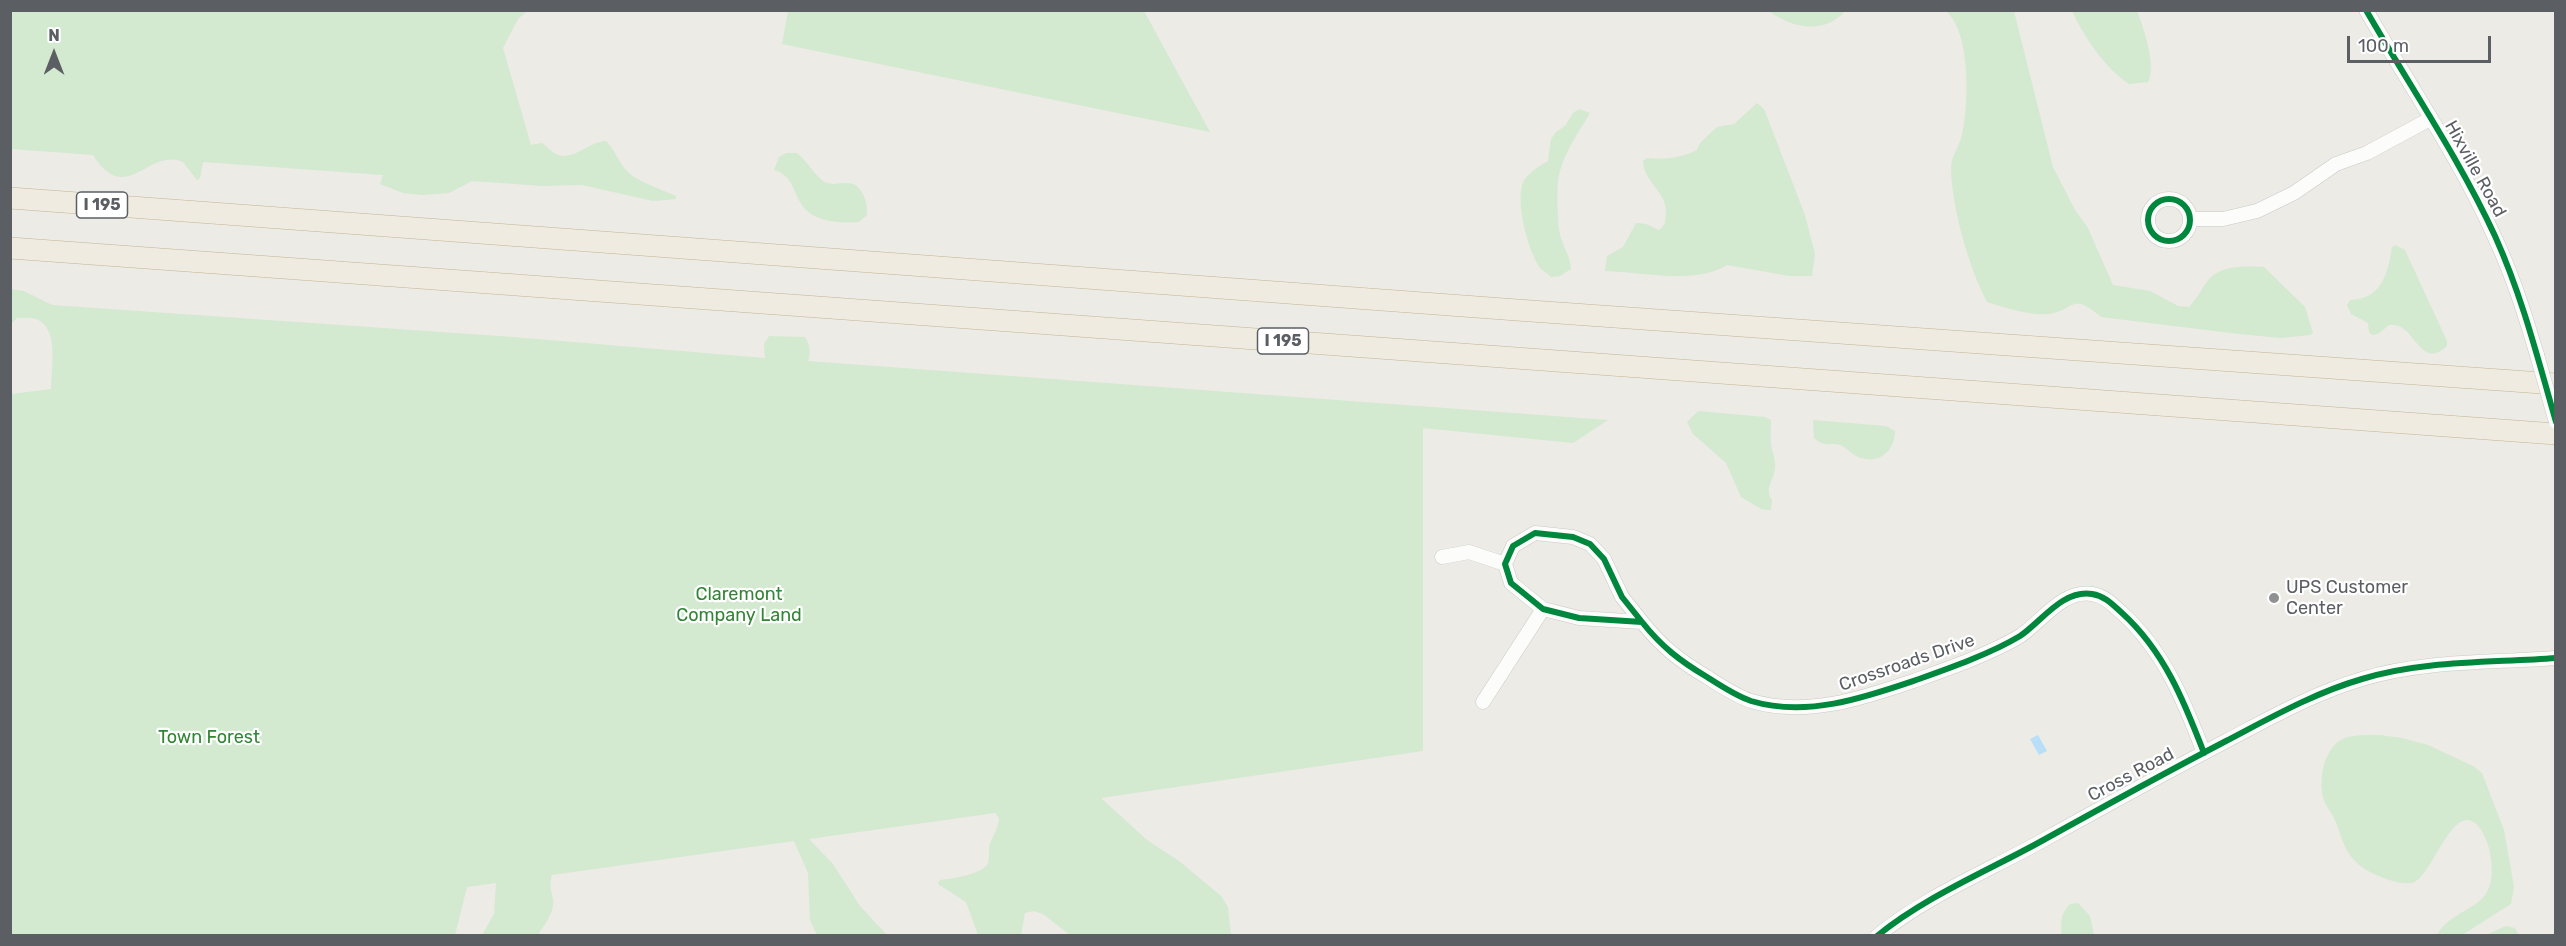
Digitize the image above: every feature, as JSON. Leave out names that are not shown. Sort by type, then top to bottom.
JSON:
[{"type":"highway","name":"I 195","points":[[10,198],[1517,310],[2556,384]]},
{"type":"highway","name":"I 195","points":[[10,248],[2556,434]]},
{"type":"street","name":"Hixville Road","points":[[2366,10],[2495,237],[2519,298],[2556,422]]},
{"type":"street","points":[[2190,219],[2223,219],[2257,211],[2294,193],[2336,164],[2367,153],[2430,119]]},
{"type":"street","name":"Crossroads Drive","points":[[1505,564],[1513,546],[1535,533],[1573,537],[1590,544],[1604,559],[1622,597],[1660,645],[1673,656],[1733,692],[1750,700],[1781,707],[1807,707],[1850,701],[1946,669],[2020,636],[2065,600],[2082,593],[2094,594],[2108,600],[2139,628],[2154,647],[2175,682],[2204,753]]},
{"type":"street","points":[[1442,557],[1468,552],[1505,564],[1511,583],[1543,609],[1579,618],[1642,622]]},
{"type":"street","points":[[1483,702],[1543,609]]},
{"type":"street","name":"Cross Road","points":[[1877,936],[1916,909],[2291,708],[2362,679],[2436,665],[2556,658]]},
{"type":"green space","points":[[10,11],[527,11],[518,19],[503,48],[531,145],[542,143],[554,153],[567,156],[593,144],[606,141],[630,174],[676,196],[676,199],[653,201],[582,185],[543,186],[472,181],[449,193],[422,195],[403,193],[380,184],[383,175],[203,162],[200,178],[197,180],[183,162],[170,160],[159,162],[127,177],[116,176],[105,170],[93,155],[11,149]]},
{"type":"green space","points":[[788,11],[1144,11],[1210,132],[782,44]]},
{"type":"green space","points":[[1769,11],[1845,11],[1828,24],[1808,26],[1787,22]]},
{"type":"green space","points":[[1946,11],[2014,11],[2053,167],[2075,210],[2088,228],[2113,285],[2150,291],[2178,306],[2189,307],[2209,279],[2218,272],[2237,267],[2264,267],[2305,307],[2313,333],[2281,338],[2101,317],[2078,303],[2056,312],[2033,314],[1987,302],[1974,272],[1963,237],[1952,185],[1951,164],[1961,140],[1967,88],[1960,35],[1954,21]]},
{"type":"green space","points":[[2072,11],[2137,11],[2150,57],[2148,82],[2129,84],[2111,69],[2089,41]]},
{"type":"green space","points":[[1757,103],[1764,109],[1805,215],[1815,254],[1812,276],[1789,276],[1727,265],[1700,275],[1684,276],[1605,271],[1607,256],[1623,247],[1636,223],[1646,224],[1659,230],[1665,224],[1664,202],[1648,177],[1643,161],[1647,158],[1678,157],[1697,150],[1700,143],[1717,127],[1734,124]]},
{"type":"green space","points":[[1579,109],[1590,113],[1564,158],[1558,187],[1559,230],[1571,269],[1560,276],[1551,277],[1540,268],[1531,250],[1524,226],[1521,191],[1523,182],[1528,176],[1548,161],[1551,139]]},
{"type":"green space","points":[[786,153],[797,153],[826,183],[852,184],[860,189],[865,199],[867,215],[859,222],[845,222],[823,220],[810,214],[801,204],[786,177],[774,170],[779,157]]},
{"type":"green space","points":[[2395,245],[2405,250],[2447,341],[2447,346],[2439,352],[2432,354],[2426,352],[2405,330],[2398,326],[2389,325],[2378,334],[2372,335],[2369,332],[2368,323],[2351,314],[2347,305],[2350,300],[2370,295],[2382,283],[2392,247]]},
{"type":"green space","points":[[11,289],[24,291],[52,305],[513,337],[765,358],[764,344],[769,336],[805,337],[810,349],[808,361],[1608,420],[1573,443],[1423,428],[1423,751],[1101,798],[1147,840],[1179,861],[1221,896],[1228,907],[1231,935],[1070,935],[1043,914],[1033,911],[1025,913],[1021,935],[978,935],[966,902],[938,884],[940,880],[967,875],[985,867],[989,861],[990,844],[999,821],[995,813],[809,839],[833,864],[860,906],[887,935],[817,935],[810,920],[808,873],[794,841],[552,875],[550,885],[553,899],[552,909],[538,935],[482,935],[494,914],[496,883],[467,887],[455,935],[11,935],[11,394],[51,389],[53,360],[51,340],[44,324],[36,319],[17,318],[11,324]]},
{"type":"green space","points":[[1698,411],[1765,417],[1771,420],[1771,441],[1775,465],[1769,488],[1772,500],[1771,510],[1761,509],[1741,497],[1726,463],[1693,434],[1687,422]]},
{"type":"green space","points":[[1813,420],[1886,426],[1895,431],[1894,438],[1885,454],[1874,459],[1861,458],[1840,445],[1824,444],[1814,438]]},
{"type":"green space","points":[[2380,735],[2428,745],[2473,766],[2482,773],[2504,830],[2514,887],[2511,904],[2462,935],[2437,935],[2454,917],[2482,899],[2488,890],[2491,877],[2489,847],[2479,827],[2470,820],[2461,822],[2452,830],[2420,878],[2412,883],[2401,883],[2368,871],[2354,860],[2346,849],[2335,820],[2325,803],[2322,793],[2323,768],[2334,746],[2348,737]]},
{"type":"green space","points":[[2078,903],[2090,916],[2094,935],[2062,935],[2061,922],[2065,911],[2070,904]]},
{"type":"green space","points":[[2506,926],[2515,928],[2519,935],[2486,935]]},
{"type":"water","points":[[2038,735],[2047,751],[2039,755],[2030,739]]},
{"type":"cycle path","points":[[2366,10],[2450,150],[2495,236],[2521,305],[2556,422]]},
{"type":"cycle path","points":[[2169,199],[2177,200],[2184,205],[2189,212],[2190,220],[2189,228],[2184,235],[2177,240],[2169,241],[2161,240],[2154,235],[2149,228],[2148,220],[2149,212],[2154,205],[2161,200],[2169,199]]},
{"type":"cycle path","points":[[1642,622],[1622,597],[1604,559],[1590,544],[1573,537],[1535,533],[1513,546],[1505,564],[1511,583],[1543,609],[1579,618],[1642,622],[1664,646],[1697,671],[1740,696],[1772,706],[1794,707],[1836,703],[1919,679],[1971,660],[2020,636],[2071,596],[2097,595],[2112,604],[2137,628],[2161,660],[2189,715],[2204,753]]},
{"type":"cycle path","points":[[1877,936],[1915,909],[1956,886],[2259,724],[2327,691],[2362,679],[2409,668],[2556,658]]},
{"type":"place","name":"UPS Customer Center","points":[[2274,598]]},
{"type":"park label","name":"Claremont Company Land","points":[[739,605]]},
{"type":"park label","name":"Town Forest","points":[[209,738]]}]
